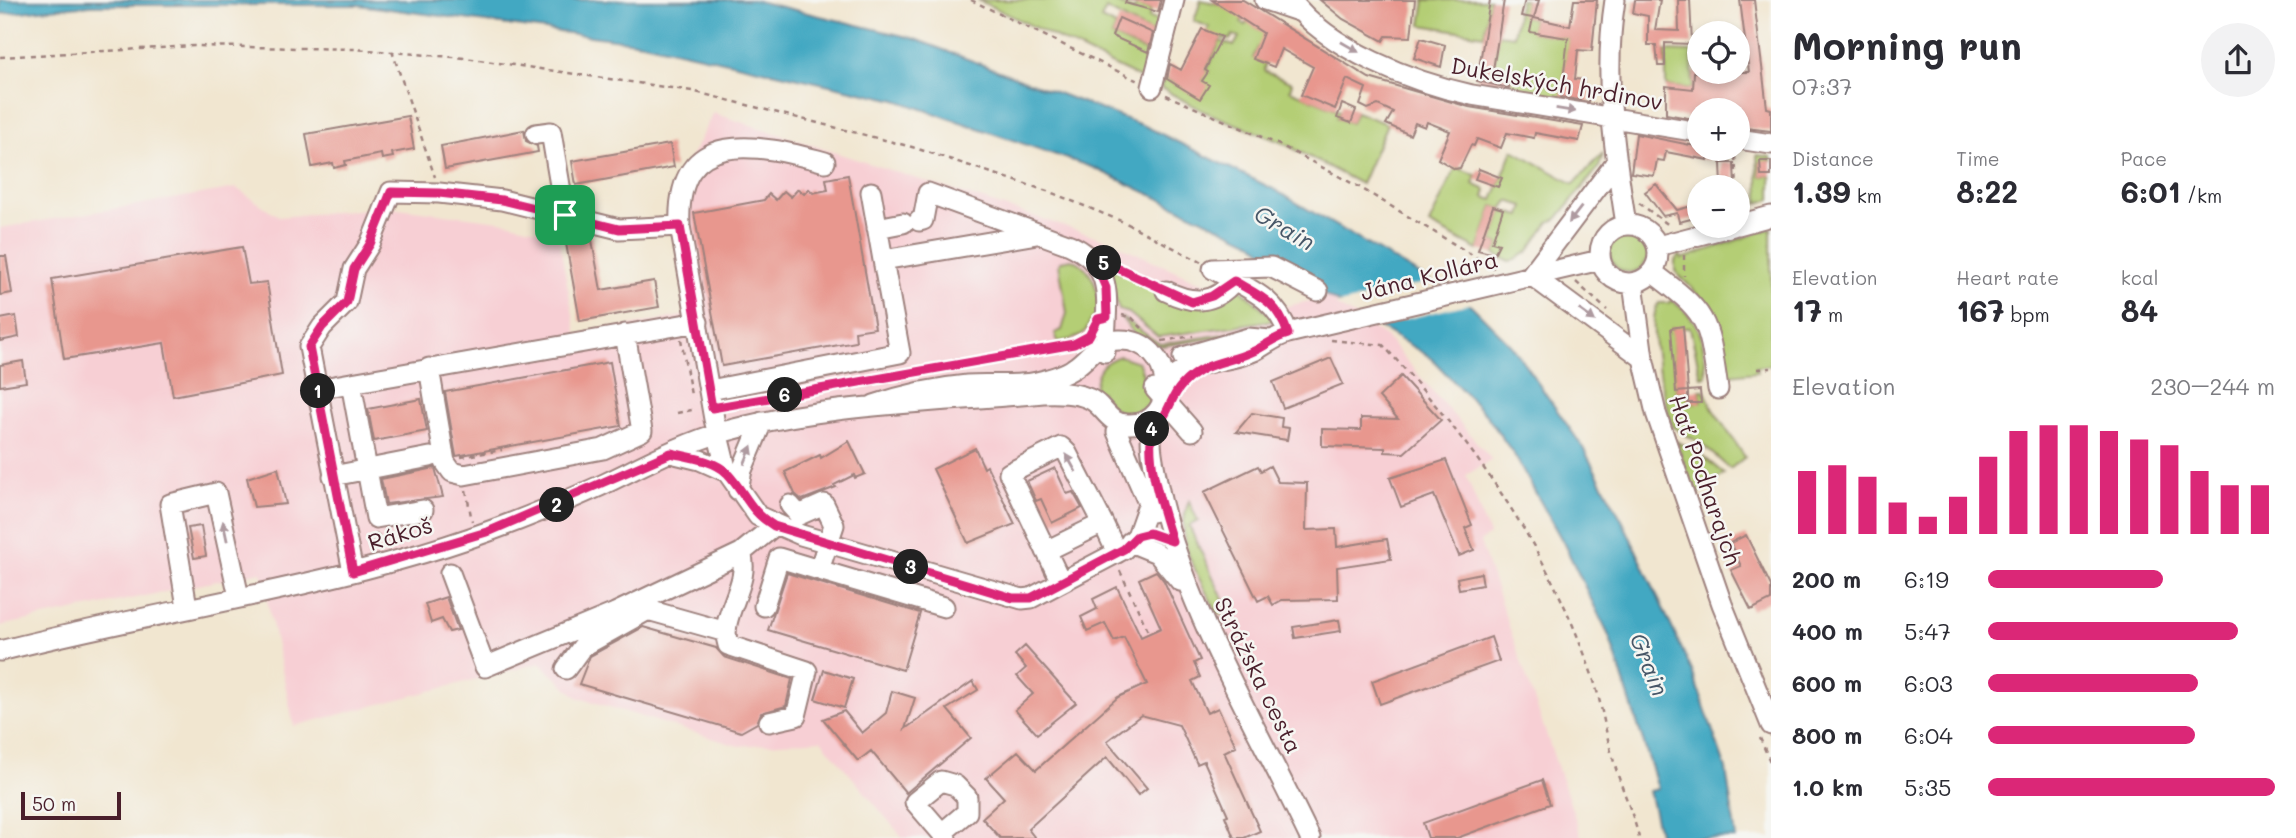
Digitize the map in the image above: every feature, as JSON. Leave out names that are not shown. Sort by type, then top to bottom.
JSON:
[{"type":"street","points":[[1152,87],[1174,0]]},
{"type":"street","name":"Dukelských hrdinov","points":[[1265,0],[1296,6],[1322,30],[1371,60],[1425,82],[1472,95],[1687,130]]},
{"type":"street","points":[[1615,0],[1608,67],[1611,118],[1626,224]]},
{"type":"street","points":[[536,134],[551,132],[565,169],[565,215]]},
{"type":"street","points":[[1750,145],[1771,144]]},
{"type":"street","points":[[825,162],[771,148],[729,147],[700,161],[678,195],[680,226],[698,322],[704,398],[718,433],[727,472],[758,516],[774,526],[1013,598],[1031,598],[1149,533],[1170,536]]},
{"type":"street","points":[[1617,161],[1531,275],[1643,358]]},
{"type":"street","points":[[353,572],[309,347],[322,327],[347,302],[354,269],[370,244],[391,192],[439,193],[502,200],[619,229],[680,226]]},
{"type":"street","points":[[704,398],[900,353],[871,192]]},
{"type":"street","points":[[877,228],[923,220],[928,193],[1079,250],[1097,267],[1126,340],[1154,354]]},
{"type":"street","points":[[1750,221],[1771,216]]},
{"type":"street","points":[[1626,224],[1649,232],[1658,246],[1657,264],[1652,272],[1633,283],[1612,278],[1600,260],[1605,236],[1626,224]]},
{"type":"street","points":[[883,260],[1037,234]]},
{"type":"street","points":[[1658,246],[1687,238]]},
{"type":"street","name":"Jána Kollára","points":[[1154,354],[1217,346],[1248,338],[1321,331],[1495,276],[1531,275],[1600,260]]},
{"type":"street","points":[[1213,269],[1270,267],[1318,291]]},
{"type":"street","points":[[1213,269],[1268,300],[1280,313],[1279,337]]},
{"type":"street","points":[[1652,272],[1695,307],[1705,320],[1710,335],[1718,389]]},
{"type":"street","points":[[1166,291],[1192,302],[1212,296],[1234,281]]},
{"type":"street","name":"Hať Podharajch","points":[[1633,283],[1643,358],[1665,440],[1748,671],[1771,725]]},
{"type":"street","points":[[1112,310],[1105,347],[1087,373],[1087,403],[1099,422],[1117,432],[1157,413]]},
{"type":"street","points":[[317,389],[698,322]]},
{"type":"street","points":[[429,368],[445,462],[452,472],[464,475],[603,449],[642,431],[625,334]]},
{"type":"street","name":"Jána Kollára","points":[[1157,413],[1181,371],[1254,351],[1279,337]]},
{"type":"street","points":[[1105,347],[1126,340]]},
{"type":"street","points":[[1105,347],[1154,354]]},
{"type":"street","name":"Rákoš","points":[[1032,389],[1067,373],[1088,353],[1105,347]]},
{"type":"street","name":"Strážska cesta","points":[[1154,354],[1157,413],[1144,466],[1155,505]]},
{"type":"street","name":"Rákoš","points":[[0,650],[353,572],[490,531],[718,433],[762,422],[874,405],[1032,389],[1068,382],[1087,373]]},
{"type":"street","points":[[351,383],[376,518],[423,510]]},
{"type":"street","name":"Rákoš","points":[[1032,389],[1087,403]]},
{"type":"street","points":[[1087,403],[1096,402],[1105,414],[1119,423],[1157,413]]},
{"type":"street","points":[[738,490],[742,470],[762,422]]},
{"type":"street","name":"Strážska cesta","points":[[1117,432],[1170,536],[1194,595],[1310,838]]},
{"type":"street","points":[[1051,548],[1009,473],[1022,475],[1060,447],[1067,453],[1102,523],[1124,547],[1157,552],[1194,595]]},
{"type":"street","points":[[671,453],[699,460],[727,472]]},
{"type":"street","points":[[333,475],[430,457]]},
{"type":"street","points":[[187,607],[170,504],[216,494],[239,597]]},
{"type":"street","points":[[1035,502],[1061,582]]},
{"type":"street","points":[[790,505],[799,515],[824,504],[835,525],[819,570]]},
{"type":"street","points":[[1124,547],[1155,505]]},
{"type":"street","points":[[1051,548],[1102,523]]},
{"type":"street","points":[[450,573],[485,667],[615,613],[741,552],[774,526]]},
{"type":"street","points":[[741,552],[746,565],[726,632],[732,648],[807,671],[796,716],[769,722]]},
{"type":"street","points":[[764,606],[779,558],[944,607]]},
{"type":"street","points":[[566,669],[582,647],[648,610],[726,632]]},
{"type":"street","points":[[1748,671],[1771,695]]},
{"type":"path","points":[[971,0],[1202,113],[1282,146],[1359,187],[1495,276]]},
{"type":"path","points":[[0,57],[205,46],[392,51],[465,58],[692,91],[912,147],[1078,202],[1137,228],[1213,269]]},
{"type":"path","points":[[392,51],[439,193]]},
{"type":"path","points":[[1635,199],[1645,210],[1675,229]]},
{"type":"path","points":[[1682,279],[1685,269],[1683,256],[1687,254]]},
{"type":"path","points":[[1097,267],[1113,264],[1166,291]]},
{"type":"path","points":[[1575,279],[1578,286],[1596,298],[1613,317]]},
{"type":"path","points":[[1112,310],[1126,314],[1146,331]]},
{"type":"path","points":[[1321,331],[1332,341],[1383,345],[1442,411],[1512,507],[1546,568],[1580,642],[1600,701],[1613,760],[1639,838]]},
{"type":"path","points":[[1154,354],[1163,341],[1202,334]]},
{"type":"path","points":[[680,337],[704,398],[1084,340]]},
{"type":"path","points":[[1757,369],[1771,368]]},
{"type":"path","points":[[677,413],[692,410]]},
{"type":"path","points":[[461,457],[512,448]]},
{"type":"path","points":[[465,481],[472,521]]},
{"type":"path","points":[[1124,547],[1149,633]]},
{"type":"shaded area","points":[[713,113],[1110,241],[1264,311],[1328,297],[1387,338],[1492,460],[1466,475],[1489,535],[1480,542],[1582,838],[903,838],[821,740],[738,746],[577,697],[540,663],[294,726],[261,572],[0,626],[0,228],[236,188],[280,217],[390,207],[507,222],[558,235],[577,336],[688,315],[671,207],[683,173]]},
{"type":"green space","points":[[978,0],[1109,0],[1134,10],[1136,6],[1151,10],[1149,18],[1160,21],[1156,35],[1106,9],[1101,19],[1116,26],[1112,36],[1153,55],[1146,81]]},
{"type":"green space","points":[[1201,0],[1219,4],[1243,18],[1241,23],[1245,25],[1248,22],[1276,41],[1270,51],[1258,47],[1253,58],[1265,63],[1264,71],[1292,83],[1290,90],[1340,111],[1337,118],[1351,123],[1356,112],[1387,124],[1361,184],[1283,143],[1203,111],[1161,88],[1163,77],[1187,90],[1202,81],[1220,41],[1234,46],[1239,37],[1233,35],[1230,40],[1206,35],[1209,27],[1194,21]]},
{"type":"green space","points":[[1425,0],[1490,0],[1484,35],[1421,25]]},
{"type":"green space","points":[[1520,0],[1525,0],[1522,16],[1533,18],[1531,32],[1569,38],[1561,101],[1509,88],[1511,74],[1493,70],[1498,34],[1513,36]]},
{"type":"green space","points":[[1666,51],[1687,52],[1687,84],[1693,84],[1693,89],[1666,86]]},
{"type":"green space","points":[[1513,150],[1574,184],[1603,153],[1599,167],[1557,219],[1549,222],[1528,252],[1510,262],[1494,254],[1499,244],[1492,242],[1502,211],[1521,216],[1524,206],[1508,201],[1502,209],[1493,206],[1478,250],[1429,224],[1456,167],[1476,175],[1473,184],[1486,190],[1484,197],[1493,200]]},
{"type":"green space","points":[[1757,155],[1771,157],[1771,161],[1760,162],[1761,176],[1771,176],[1771,199],[1750,206],[1759,202]]},
{"type":"green space","points":[[1771,228],[1771,365],[1756,367],[1757,372],[1721,376],[1716,330],[1709,306],[1675,271],[1675,261],[1680,255],[1682,259],[1742,238],[1750,238],[1750,235]]},
{"type":"green space","points":[[1629,234],[1642,240],[1648,253],[1642,266],[1629,272],[1616,266],[1610,253],[1616,240]]},
{"type":"green space","points":[[1072,259],[1091,274],[1100,313],[1078,337],[1058,342],[1055,333],[1062,330],[1067,313],[1059,264]]},
{"type":"green space","points":[[1105,265],[1138,278],[1188,305],[1241,289],[1275,320],[1158,337],[1129,313],[1119,310]]},
{"type":"green space","points":[[1671,300],[1696,324],[1704,352],[1706,376],[1701,377],[1690,328],[1672,328],[1676,391],[1688,391],[1688,403],[1701,402],[1700,390],[1704,390],[1714,411],[1745,457],[1730,469],[1703,445],[1673,427],[1661,383],[1654,326],[1659,303],[1669,303]]},
{"type":"green space","points":[[1121,317],[1160,344],[1268,327],[1269,330],[1156,347],[1135,336]]},
{"type":"green space","points":[[1120,356],[1138,362],[1154,400],[1132,413],[1119,412],[1101,392],[1094,391],[1101,368],[1108,361]]},
{"type":"green space","points":[[1676,441],[1698,452],[1724,474],[1696,495]]},
{"type":"green space","points":[[1189,501],[1198,521],[1189,526],[1229,611],[1222,615],[1217,613],[1203,586],[1186,545],[1185,516]]},
{"type":"water","name":"Grain","points":[[0,0],[753,0],[912,38],[1147,127],[1273,189],[1472,306],[1512,346],[1582,446],[1624,524],[1692,671],[1726,769],[1736,838],[1664,838],[1659,833],[1649,791],[1658,789],[1609,636],[1563,542],[1515,456],[1487,416],[1430,357],[1318,291],[1252,242],[1094,168],[896,100],[643,43],[359,5],[90,5],[0,14]]},
{"type":"pier","points":[[1436,280],[1473,303],[1373,327],[1335,305]]},
{"type":"building","points":[[1126,0],[1161,0],[1158,12],[1125,3]]},
{"type":"building","points":[[1212,0],[1243,0],[1369,78],[1469,107],[1583,126],[1579,141],[1535,133],[1534,138],[1507,133],[1501,148],[1477,139],[1474,146],[1471,145],[1460,168],[1455,169],[1438,159],[1450,131],[1427,122],[1425,127],[1415,123],[1410,135],[1386,124],[1393,112],[1378,105],[1368,109],[1360,105],[1366,88],[1347,79],[1335,109],[1301,95],[1313,67],[1281,49],[1274,67],[1253,59],[1263,33]]},
{"type":"building","points":[[1320,0],[1415,0],[1411,37],[1386,36],[1383,41],[1343,19]]},
{"type":"building","points":[[1490,0],[1504,0],[1493,70],[1512,74],[1509,88],[1477,81]]},
{"type":"building","points":[[1525,0],[1539,0],[1534,18],[1570,26],[1574,0],[1597,0],[1592,51],[1578,50],[1575,79],[1584,80],[1583,87],[1590,87],[1589,102],[1561,97],[1568,38],[1530,32],[1533,18],[1521,16]]},
{"type":"building","points":[[1635,0],[1660,0],[1655,30],[1679,31],[1678,0],[1690,0],[1691,21],[1687,21],[1687,44],[1665,43],[1665,66],[1658,66],[1656,45],[1648,45],[1648,16],[1633,13]]},
{"type":"building","points":[[1740,0],[1754,0],[1767,108],[1771,109],[1771,131],[1750,128],[1750,98],[1687,98],[1687,118],[1666,114],[1666,86],[1693,89],[1693,84],[1750,84],[1750,21],[1743,21]]},
{"type":"building","points":[[1119,18],[1153,33],[1148,52],[1112,36]]},
{"type":"building","points":[[1202,29],[1222,37],[1205,70],[1208,72],[1202,81],[1209,85],[1200,99],[1167,79],[1170,64],[1181,70]]},
{"type":"building","points":[[1421,38],[1445,45],[1441,67],[1414,58]]},
{"type":"building","points":[[1342,104],[1356,110],[1351,123],[1337,118]]},
{"type":"building","points":[[408,116],[414,149],[392,153],[393,157],[382,159],[381,154],[345,161],[346,165],[334,168],[333,163],[312,167],[306,134]]},
{"type":"building","points":[[524,130],[526,141],[537,146],[538,152],[445,169],[441,146]]},
{"type":"building","points":[[1636,134],[1687,144],[1687,156],[1666,152],[1664,161],[1657,160],[1654,176],[1631,173]]},
{"type":"building","points":[[670,144],[674,167],[576,185],[572,161]]},
{"type":"building","points":[[1760,161],[1771,161],[1771,176],[1761,176]]},
{"type":"building","points":[[1721,163],[1734,163],[1734,175],[1722,175]]},
{"type":"building","points":[[1479,169],[1502,178],[1498,187],[1475,179]]},
{"type":"building","points":[[848,175],[875,328],[855,331],[856,342],[722,366],[694,213],[764,200],[769,194],[776,200],[784,191],[791,197],[798,189],[804,194],[809,189],[813,193],[828,190],[826,179]]},
{"type":"building","points":[[1656,184],[1677,210],[1687,207],[1687,220],[1679,222],[1677,213],[1663,216],[1645,192]]},
{"type":"building","points":[[1493,206],[1503,209],[1492,242],[1499,244],[1494,254],[1478,250]]},
{"type":"building","points":[[591,235],[601,290],[654,281],[659,307],[580,321],[565,238]]},
{"type":"building","points":[[242,247],[249,284],[267,282],[282,375],[173,396],[164,343],[64,359],[52,279]]},
{"type":"building","points":[[0,256],[6,256],[12,293],[0,295]]},
{"type":"building","points":[[16,316],[19,337],[0,341],[0,319]]},
{"type":"building","points":[[1683,326],[1688,391],[1676,392],[1671,328]]},
{"type":"building","points":[[1331,358],[1343,384],[1283,408],[1273,382]]},
{"type":"building","points":[[23,361],[26,382],[0,386],[0,365]]},
{"type":"building","points":[[610,362],[621,426],[456,456],[445,392]]},
{"type":"building","points":[[1401,376],[1441,420],[1404,453],[1385,452],[1385,448],[1322,446],[1322,429],[1361,430],[1361,418],[1398,419],[1379,397]]},
{"type":"building","points":[[1700,390],[1701,403],[1688,403],[1688,391]]},
{"type":"building","points":[[421,399],[427,431],[374,441],[368,409]]},
{"type":"building","points":[[1252,413],[1282,418],[1281,427],[1289,428],[1287,440],[1236,432]]},
{"type":"building","points":[[849,441],[865,474],[855,478],[854,475],[834,485],[836,487],[802,500],[795,494],[785,472],[820,455],[821,458]]},
{"type":"building","points":[[975,448],[984,468],[987,466],[1015,524],[968,543],[933,469]]},
{"type":"building","points":[[1446,460],[1472,525],[1465,528],[1474,550],[1459,556],[1434,495],[1401,507],[1390,478]]},
{"type":"building","points":[[1258,466],[1261,471],[1270,466],[1278,482],[1307,483],[1306,530],[1336,529],[1337,547],[1387,539],[1391,559],[1337,567],[1338,599],[1282,600],[1273,605],[1268,596],[1258,601],[1204,492]]},
{"type":"building","points":[[278,468],[286,504],[254,507],[247,478]]},
{"type":"building","points":[[435,468],[443,497],[386,504],[381,479]]},
{"type":"building","points":[[1055,468],[1067,494],[1073,492],[1082,508],[1052,523],[1041,499],[1036,501],[1027,481]]},
{"type":"building","points":[[201,526],[206,556],[194,558],[188,528]]},
{"type":"building","points":[[1746,535],[1771,586],[1771,600],[1751,610],[1731,570],[1741,566],[1730,543]]},
{"type":"building","points":[[1156,571],[1164,581],[1200,660],[1194,663],[1200,677],[1192,681],[1207,713],[1218,708],[1236,746],[1224,752],[1260,831],[1244,838],[1234,838],[1225,816],[1228,815],[1204,761],[1197,764],[1179,725],[1141,715],[1107,741],[1147,788],[1138,795],[1107,757],[1028,829],[1035,838],[1000,838],[982,818],[1004,798],[986,778],[1018,751],[1036,770],[1118,697],[1147,684],[1124,637],[1114,641],[1105,623],[1087,631],[1081,617],[1097,609],[1093,599],[1117,587],[1141,637],[1161,628],[1139,579]]},
{"type":"building","points":[[787,573],[920,613],[903,670],[768,630]]},
{"type":"building","points":[[1481,573],[1483,585],[1459,589],[1457,578]]},
{"type":"building","points":[[446,597],[458,630],[449,632],[442,619],[431,623],[425,604]]},
{"type":"building","points":[[1339,620],[1341,631],[1295,638],[1293,627]]},
{"type":"building","points":[[643,627],[716,648],[724,657],[792,679],[786,706],[761,713],[757,723],[741,732],[579,684],[590,656]]},
{"type":"building","points":[[1491,637],[1499,661],[1380,704],[1372,681]]},
{"type":"building","points":[[1025,646],[1076,703],[1037,734],[1015,710],[1033,694],[1017,676],[1026,668],[1015,655]]},
{"type":"building","points":[[824,670],[853,679],[844,708],[815,699]]},
{"type":"building","points":[[973,681],[978,690],[947,709],[971,738],[906,793],[871,751],[858,761],[823,719],[844,711],[862,733],[886,713],[892,691],[915,698],[905,729]]},
{"type":"building","points":[[1542,780],[1550,804],[1457,838],[1428,838],[1423,823]]},
{"type":"route","points":[[391,192],[439,193],[502,200],[565,215],[619,229],[680,226],[712,408],[1074,344],[1089,336],[1098,319],[1107,317],[1109,304],[1106,288],[1097,267],[1107,263],[1128,270],[1192,302],[1212,296],[1234,281],[1268,300],[1280,313],[1288,334],[1270,340],[1254,351],[1205,366],[1179,388],[1170,410],[1152,429],[1151,446],[1161,507],[1172,541],[1149,533],[1137,536],[1124,549],[1031,598],[1013,598],[774,526],[758,516],[748,505],[727,472],[707,462],[671,453],[556,505],[490,531],[353,572],[309,347],[322,327],[347,302],[354,269],[370,244],[391,192]]}]
